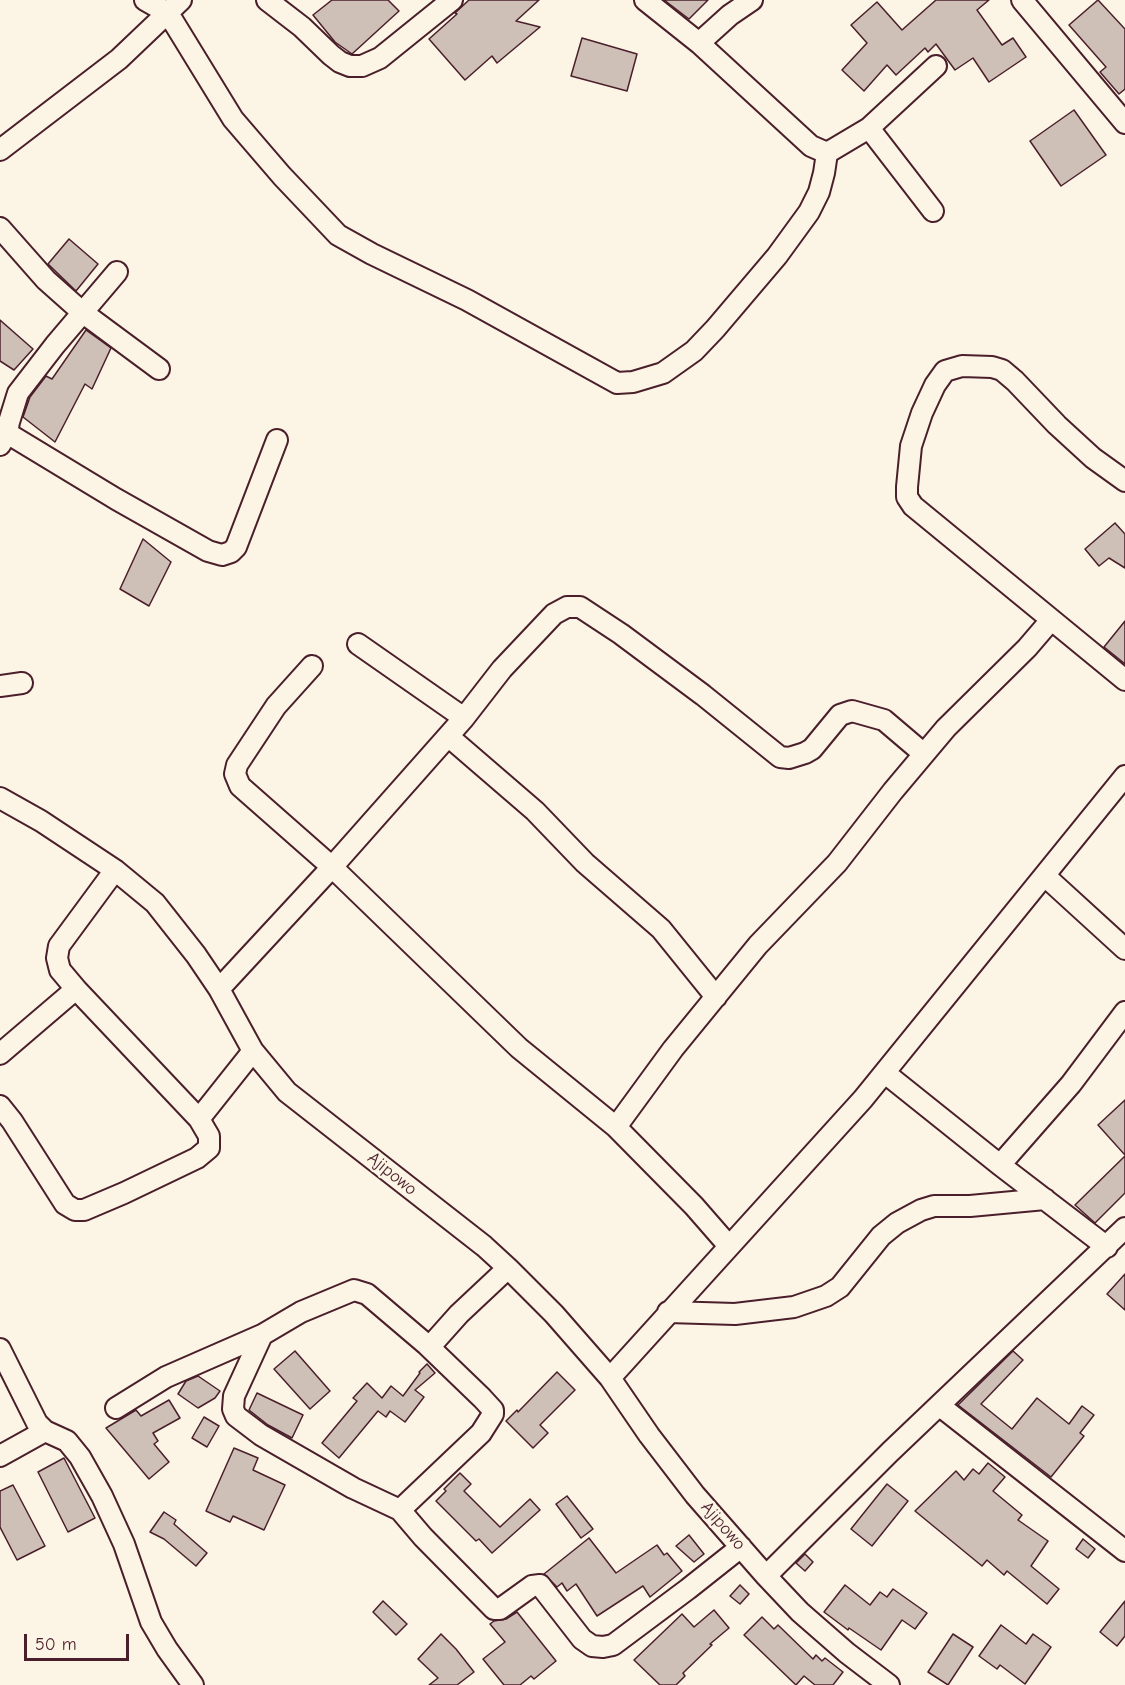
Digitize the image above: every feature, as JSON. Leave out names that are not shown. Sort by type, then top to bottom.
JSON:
[{"type":"street","points":[[145,0],[175,6]]},
{"type":"street","points":[[267,0],[302,27],[336,58],[350,66],[362,66],[380,58],[452,0]]},
{"type":"street","points":[[645,0],[699,43],[811,146],[827,153]]},
{"type":"street","points":[[699,43],[730,15],[752,0]]},
{"type":"street","points":[[1022,0],[1125,123]]},
{"type":"street","points":[[0,150],[119,59],[175,6]]},
{"type":"street","points":[[175,6],[234,119],[282,176],[338,235],[466,300],[617,383],[633,382],[663,373],[694,351],[777,256],[809,212],[819,192],[827,153],[869,128],[936,66]]},
{"type":"street","points":[[869,128],[933,211]]},
{"type":"street","points":[[0,228],[46,280],[82,312],[159,369]]},
{"type":"street","points":[[117,272],[18,393],[4,439],[208,551],[222,555],[231,552],[236,547],[277,440]]},
{"type":"street","points":[[1125,481],[1093,458],[1002,370],[992,367],[954,368],[945,371],[934,385],[922,413],[911,446],[907,497],[913,506],[1125,680]]},
{"type":"street","points":[[219,989],[332,867],[464,718],[502,669],[554,614],[567,607],[580,607],[703,695],[780,757],[789,758],[805,753],[812,748],[840,714],[852,711],[884,720],[924,754]]},
{"type":"street","points":[[615,1127],[673,1049],[716,997],[782,919],[837,863],[946,728],[1027,648],[1051,620]]},
{"type":"street","points":[[358,644],[464,718]]},
{"type":"street","points":[[312,666],[276,706],[237,765],[235,774],[240,786],[332,867],[519,1048],[615,1127],[694,1206],[728,1245]]},
{"type":"street","points":[[0,687],[22,682]]},
{"type":"street","points":[[448,736],[535,811],[585,863],[661,929],[716,997]]},
{"type":"street","points":[[610,1378],[668,1311],[863,1099],[1125,776]]},
{"type":"street","name":"Ajipowo","points":[[0,798],[41,821],[115,870],[155,903],[196,955],[219,989],[253,1051],[287,1092],[484,1246],[508,1268],[554,1314],[610,1378],[649,1435],[695,1495],[766,1576],[866,1679],[889,1685]]},
{"type":"street","points":[[0,1106],[65,1204],[75,1210],[84,1210],[197,1158],[209,1148],[209,1136],[199,1119],[60,970],[57,958],[59,946],[115,870]]},
{"type":"street","points":[[1045,876],[1125,949]]},
{"type":"street","points":[[0,1054],[76,989]]},
{"type":"street","points":[[1000,1166],[1071,1084],[1125,1012]]},
{"type":"street","points":[[199,1119],[253,1051]]},
{"type":"street","points":[[885,1073],[1000,1166],[1107,1247]]},
{"type":"street","points":[[668,1311],[735,1314],[794,1307],[826,1296],[840,1287],[881,1236],[897,1223],[921,1210],[934,1206],[970,1206],[1045,1200]]},
{"type":"street","points":[[766,1576],[890,1452],[1125,1228]]},
{"type":"street","points":[[427,1345],[434,1342],[459,1314],[508,1268]]},
{"type":"street","points":[[116,1408],[166,1377],[262,1335],[301,1312],[354,1290],[367,1294],[427,1345],[493,1410],[493,1414],[481,1433],[400,1510]]},
{"type":"street","points":[[262,1335],[234,1396],[233,1409],[236,1416],[261,1435],[354,1488],[400,1510],[423,1537],[494,1609],[500,1610],[532,1586],[540,1585],[582,1639],[592,1646],[613,1645],[741,1546]]},
{"type":"street","points":[[0,1349],[38,1423],[45,1431],[68,1441],[80,1457],[102,1496],[124,1544],[151,1622],[193,1685]]},
{"type":"street","points":[[940,1406],[1125,1551]]},
{"type":"street","points":[[0,1456],[45,1431]]},
{"type":"building","points":[[332,0],[388,0],[399,11],[352,54],[335,42],[313,15]]},
{"type":"building","points":[[469,0],[539,0],[516,21],[540,27],[497,63],[492,56],[465,80],[429,39]]},
{"type":"building","points":[[664,0],[708,0],[689,19]]},
{"type":"building","points":[[936,0],[989,0],[977,10],[1002,45],[1013,38],[1026,57],[989,82],[973,58],[955,70],[936,44],[928,52],[925,48],[896,75],[887,65],[864,91],[842,70],[867,43],[851,25],[877,2],[902,30]]},
{"type":"building","points":[[1098,0],[1125,29],[1125,89],[1119,94],[1100,72],[1106,67],[1069,25]]},
{"type":"building","points":[[582,38],[637,54],[627,91],[571,76]]},
{"type":"building","points":[[1074,110],[1106,155],[1061,186],[1030,141]]},
{"type":"building","points":[[69,239],[98,264],[76,291],[48,264]]},
{"type":"building","points":[[0,320],[33,349],[14,370],[0,361]]},
{"type":"building","points":[[86,330],[111,348],[92,389],[85,384],[55,442],[23,417],[30,397],[46,376],[52,379]]},
{"type":"building","points":[[1115,523],[1125,534],[1125,568],[1109,558],[1099,566],[1085,549]]},
{"type":"building","points":[[143,539],[171,562],[149,606],[120,589]]},
{"type":"building","points":[[1125,621],[1125,664],[1104,647]]},
{"type":"building","points":[[1125,1100],[1125,1155],[1098,1125]]},
{"type":"building","points":[[1125,1156],[1125,1193],[1095,1223],[1075,1205]]},
{"type":"building","points":[[1125,1274],[1125,1310],[1107,1294]]},
{"type":"building","points":[[295,1351],[330,1391],[310,1409],[274,1369]]},
{"type":"building","points":[[1013,1351],[1023,1360],[981,1404],[1012,1429],[1037,1398],[1069,1424],[1082,1406],[1094,1415],[1080,1433],[1084,1436],[1051,1477],[958,1405]]},
{"type":"building","points":[[427,1364],[435,1373],[415,1390],[424,1397],[405,1422],[390,1411],[386,1417],[378,1411],[339,1458],[322,1443],[357,1401],[353,1398],[367,1383],[382,1398],[391,1386],[403,1396]]},
{"type":"building","points":[[557,1372],[575,1390],[540,1425],[548,1433],[533,1448],[506,1421],[517,1410],[518,1412]]},
{"type":"building","points":[[198,1376],[220,1391],[215,1398],[198,1408],[178,1394],[186,1381]]},
{"type":"building","points":[[257,1393],[303,1415],[292,1438],[268,1425],[249,1410]]},
{"type":"building","points":[[169,1400],[180,1418],[153,1433],[158,1441],[154,1444],[169,1462],[149,1479],[106,1428],[136,1410],[141,1416]]},
{"type":"building","points":[[204,1417],[219,1426],[207,1447],[192,1438]]},
{"type":"building","points":[[234,1448],[258,1458],[253,1470],[285,1485],[264,1530],[233,1516],[230,1522],[206,1511]]},
{"type":"building","points":[[64,1458],[95,1518],[68,1532],[38,1472]]},
{"type":"building","points":[[988,1463],[1005,1477],[993,1491],[1022,1515],[1018,1520],[1048,1541],[1031,1566],[1059,1589],[1047,1604],[1007,1571],[1004,1575],[987,1560],[982,1566],[915,1511],[956,1471],[964,1480],[973,1469],[979,1474]]},
{"type":"building","points":[[460,1473],[471,1484],[464,1491],[500,1527],[530,1499],[540,1510],[492,1553],[479,1539],[476,1541],[436,1501]]},
{"type":"building","points":[[887,1484],[908,1501],[872,1546],[851,1529]]},
{"type":"building","points":[[13,1485],[45,1546],[17,1560],[0,1527],[0,1491]]},
{"type":"building","points":[[567,1496],[593,1529],[581,1538],[556,1504]]},
{"type":"building","points":[[164,1512],[176,1520],[174,1524],[207,1553],[196,1566],[164,1539],[150,1532]]},
{"type":"building","points":[[689,1535],[704,1554],[694,1562],[676,1546]]},
{"type":"building","points":[[589,1538],[616,1573],[657,1545],[664,1555],[667,1553],[682,1571],[650,1597],[643,1586],[597,1616],[576,1584],[567,1591],[562,1583],[557,1587],[544,1574]]},
{"type":"building","points":[[1083,1539],[1095,1549],[1088,1558],[1076,1549]]},
{"type":"building","points":[[805,1554],[813,1562],[805,1571],[796,1563]]},
{"type":"building","points":[[740,1585],[749,1594],[740,1604],[730,1596]]},
{"type":"building","points":[[845,1585],[870,1605],[880,1592],[887,1597],[893,1589],[927,1613],[915,1629],[902,1620],[881,1650],[824,1612]]},
{"type":"building","points":[[383,1601],[407,1624],[396,1635],[373,1612]]},
{"type":"building","points":[[1125,1601],[1125,1636],[1117,1646],[1100,1632]]},
{"type":"building","points":[[714,1610],[729,1628],[710,1644],[712,1645],[683,1673],[685,1676],[676,1685],[660,1685],[634,1660],[682,1614],[694,1627]]},
{"type":"building","points":[[517,1612],[556,1661],[534,1679],[531,1676],[520,1685],[504,1685],[483,1659],[505,1642],[490,1624],[506,1619]]},
{"type":"building","points":[[762,1617],[774,1629],[778,1625],[813,1659],[816,1655],[822,1661],[825,1658],[843,1672],[833,1685],[815,1685],[804,1676],[796,1685],[744,1635]]},
{"type":"building","points":[[1001,1625],[1026,1644],[1033,1634],[1051,1647],[1025,1684],[1000,1665],[997,1669],[979,1656]]},
{"type":"building","points":[[441,1634],[474,1672],[457,1685],[429,1685],[438,1678],[418,1659]]},
{"type":"building","points":[[953,1634],[973,1647],[948,1685],[928,1672]]}]
